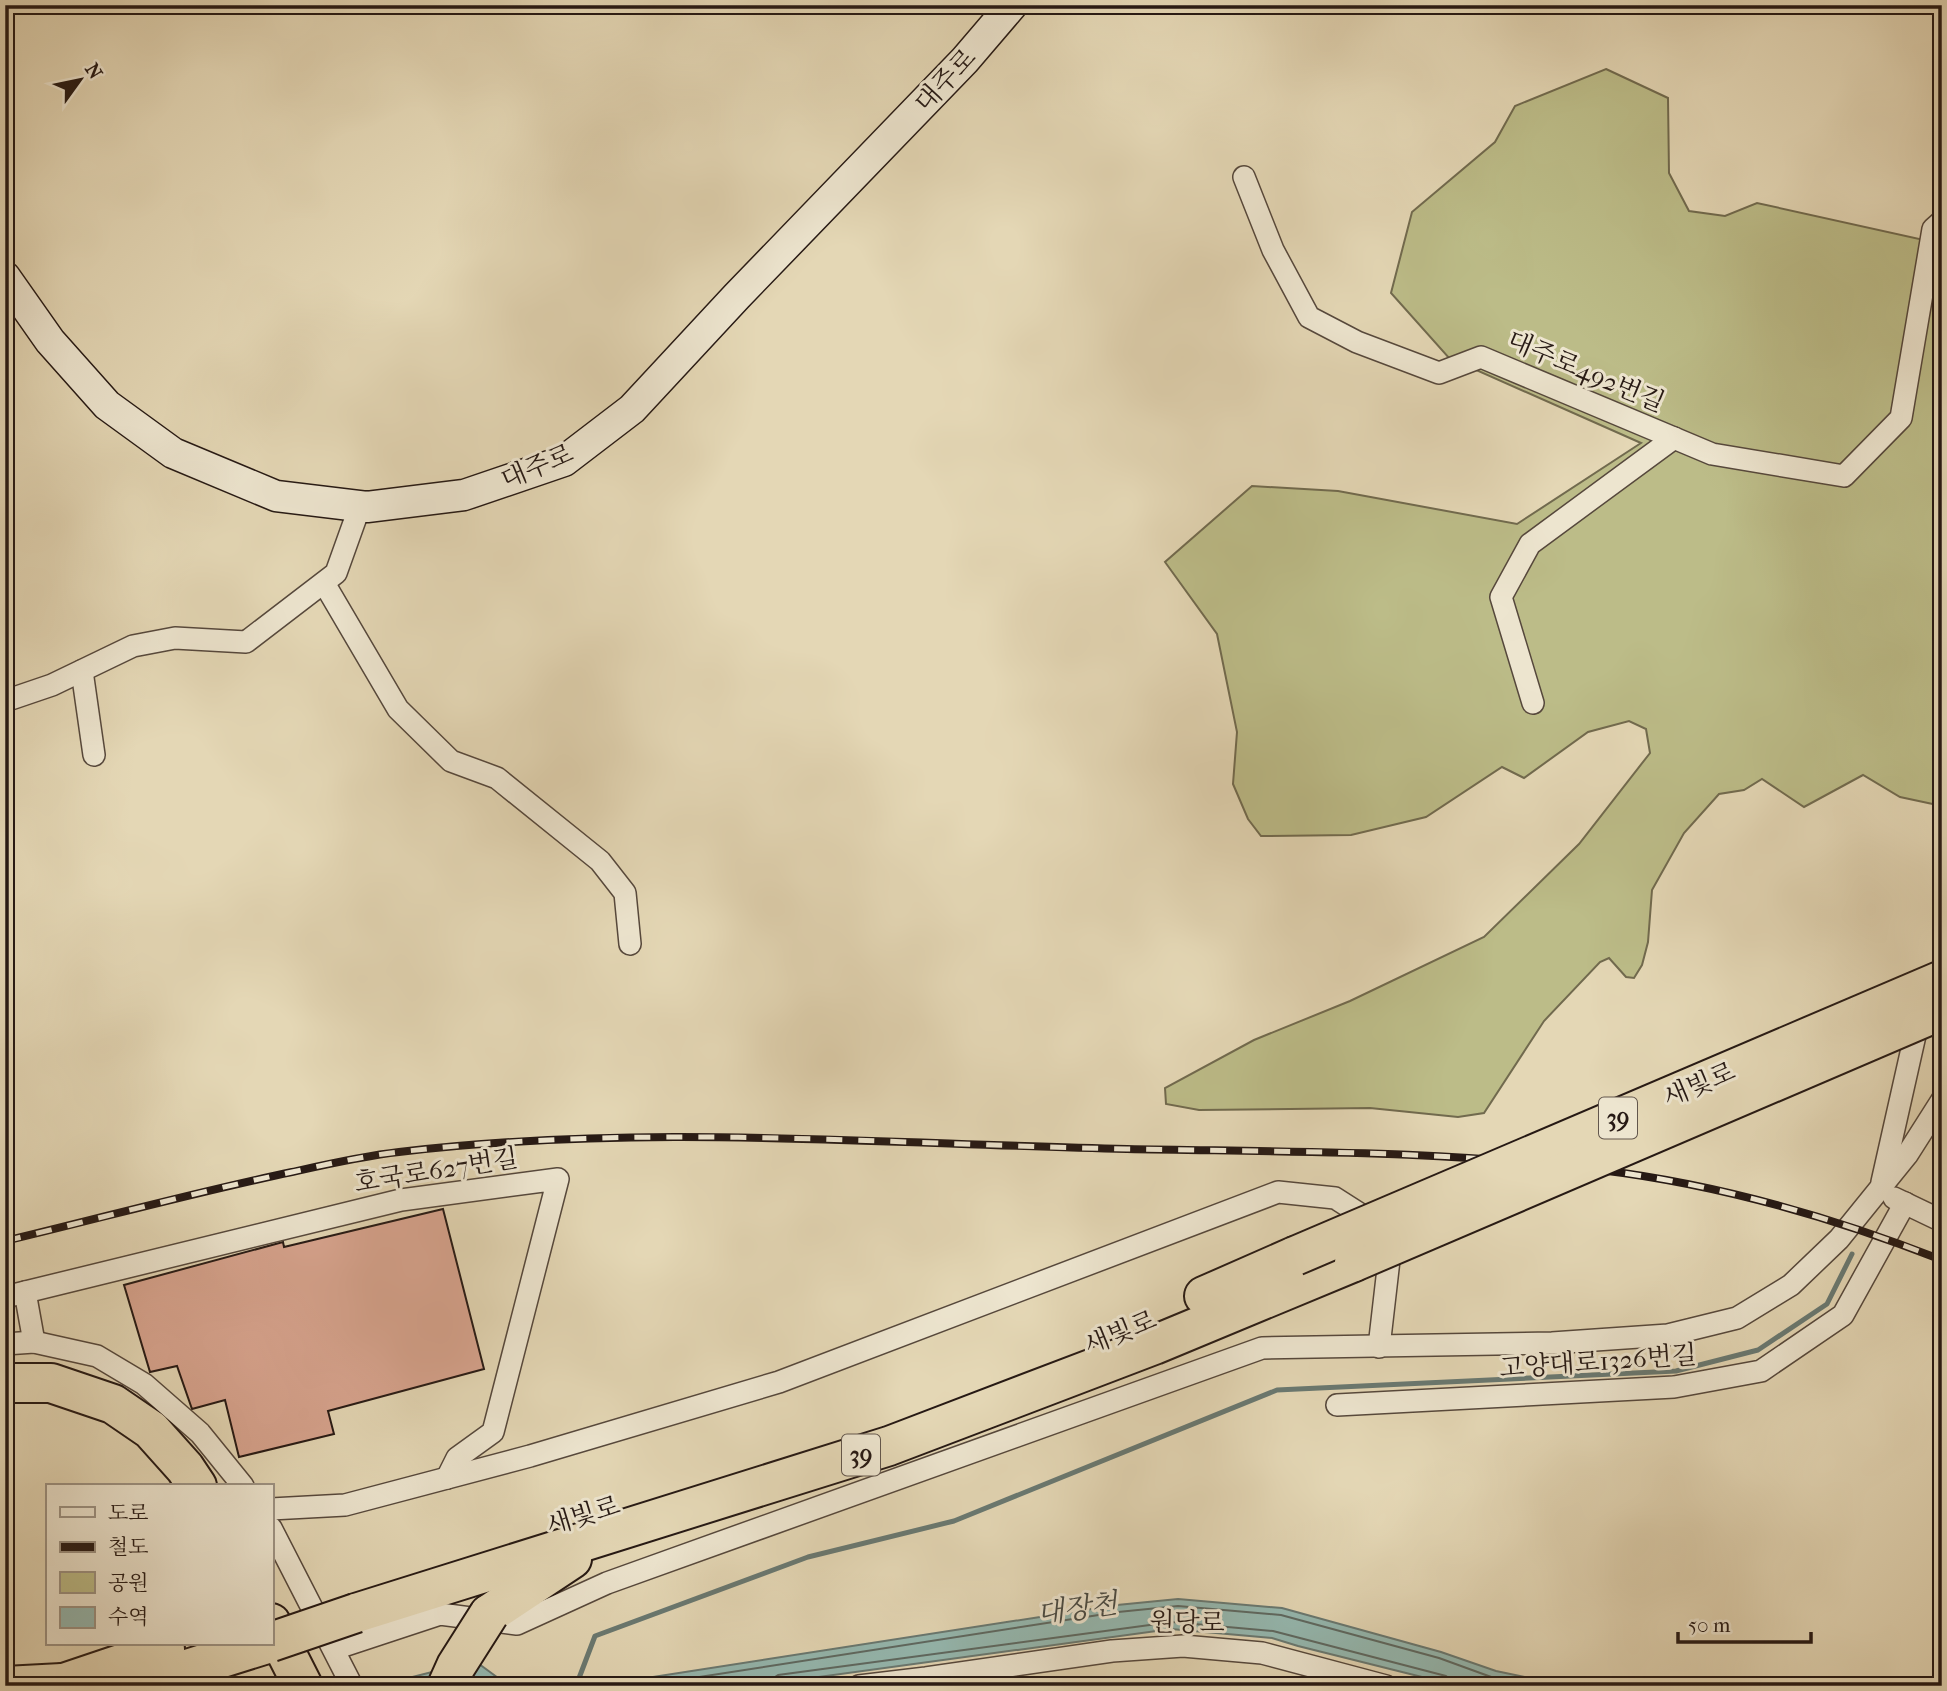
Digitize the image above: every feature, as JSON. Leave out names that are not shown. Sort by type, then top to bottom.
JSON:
[{"type":"highway","name":"새빛로","points":[[133,1686],[271,1650],[350,1602],[883,1421],[1139,1325],[1942,980]]},
{"type":"highway","name":"새빛로","points":[[273,1614],[350,1602],[621,1529],[889,1446],[1154,1345],[1942,1010]]},
{"type":"highway","points":[[5,1383],[51,1383],[113,1405],[151,1430],[196,1484]]},
{"type":"highway","points":[[5,1396],[49,1398],[102,1417],[136,1437],[180,1484]]},
{"type":"highway","points":[[447,1686],[456,1666],[489,1614],[522,1590],[621,1529]]},
{"type":"highway","points":[[5,1686],[58,1685],[175,1646]]},
{"type":"highway","points":[[271,1650],[303,1686]]},
{"type":"street","name":"대주로","points":[[5,277],[50,341],[107,405],[173,453],[276,496],[360,506],[464,495],[564,461],[632,410],[737,296],[965,60],[1012,5]]},
{"type":"street","name":"대주로492번길","points":[[1244,177],[1273,250],[1309,317],[1357,342],[1438,373],[1481,357],[1712,454],[1844,476],[1901,418],[1933,229],[1942,221]]},
{"type":"street","name":"대주로492번길","points":[[1533,703],[1501,597],[1530,544],[1674,438]]},
{"type":"street","points":[[5,701],[52,685],[133,646],[175,638],[246,642],[336,573],[360,506]]},
{"type":"street","points":[[324,583],[398,709],[451,761],[497,778],[600,861],[625,893],[630,944]]},
{"type":"street","points":[[82,671],[94,755]]},
{"type":"street","points":[[1942,995],[1918,1022],[1880,1191],[1942,1221]]},
{"type":"street","name":"고양대로1326번길","points":[[334,1649],[440,1614],[517,1624],[607,1583],[1262,1348],[1552,1343],[1656,1336],[1737,1318],[1791,1284],[1839,1239],[1907,1155],[1942,1100]]},
{"type":"street","name":"호국로627번길","points":[[15,1295],[401,1200],[558,1180],[493,1432],[457,1458],[447,1478]]},
{"type":"street","points":[[273,1509],[345,1505],[530,1456],[779,1382],[1278,1192],[1335,1198],[1371,1222],[1389,1261],[1379,1347]]},
{"type":"street","name":"고양대로1326번길","points":[[1337,1405],[1674,1387],[1761,1371],[1843,1315],[1905,1203]]},
{"type":"street","points":[[15,1295],[34,1342]]},
{"type":"street","points":[[5,1344],[34,1342],[97,1356],[144,1384],[200,1433],[241,1484]]},
{"type":"street","points":[[273,1532],[349,1679]]},
{"type":"street","name":"원당로","points":[[859,1686],[1112,1651],[1183,1646],[1262,1653],[1386,1686]]},
{"type":"green space","points":[[1606,69],[1668,98],[1669,173],[1689,211],[1725,216],[1757,203],[1942,244],[1942,806],[1900,797],[1863,775],[1804,807],[1762,779],[1744,790],[1719,794],[1684,833],[1652,890],[1648,942],[1642,965],[1634,978],[1626,977],[1609,958],[1600,962],[1544,1021],[1484,1113],[1458,1117],[1370,1108],[1199,1110],[1166,1104],[1165,1088],[1254,1040],[1350,1001],[1484,937],[1579,844],[1650,753],[1646,729],[1629,721],[1588,732],[1524,778],[1502,767],[1426,817],[1351,835],[1261,836],[1248,819],[1233,784],[1237,732],[1217,634],[1165,562],[1252,486],[1338,491],[1517,524],[1641,443],[1449,358],[1391,293],[1412,212],[1495,142],[1515,106]]},
{"type":"water","points":[[1178,1599],[1282,1608],[1441,1652],[1496,1671],[1569,1686],[1458,1686],[1272,1638],[1171,1629],[753,1686],[595,1686],[1117,1605]]},
{"type":"water","points":[[475,1661],[509,1686],[377,1686]]},
{"type":"building","points":[[443,1209],[484,1369],[328,1411],[334,1434],[239,1457],[225,1400],[192,1409],[177,1366],[150,1372],[124,1285],[283,1242],[284,1247]]},
{"type":"waterway","points":[[576,1686],[595,1636],[808,1557],[954,1521],[1277,1390],[1676,1371],[1758,1350],[1827,1304],[1852,1254]]},
{"type":"railway","points":[[5,1241],[220,1188],[386,1154],[490,1143],[672,1137],[1364,1153],[1541,1163],[1644,1176],[1731,1193],[1816,1216],[1942,1260]]},
{"type":"water label","name":"대장천","points":[[1077,1608]]}]
